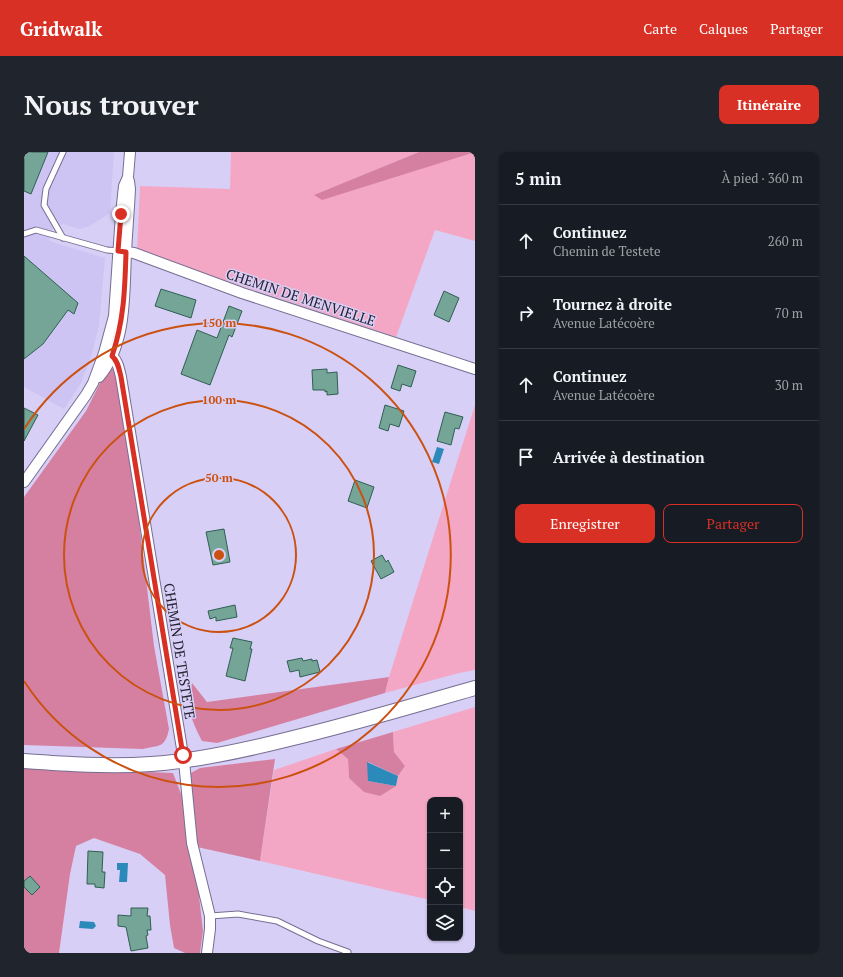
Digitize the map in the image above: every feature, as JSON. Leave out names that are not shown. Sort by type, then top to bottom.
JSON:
[{"type":"main road","points":[[24,760],[61,763],[121,764],[150,764],[184,761],[258,747],[346,726],[475,688]]},
{"type":"street","points":[[93,383],[104,353],[114,316],[130,189],[128,177],[130,152]]},
{"type":"street","points":[[24,482],[66,424],[93,383],[106,369],[112,356],[118,338],[124,304],[122,251]]},
{"type":"street","name":"CHEMIN DE MENVIELLE","points":[[122,251],[134,253],[242,292],[475,369]]},
{"type":"street","name":"CHEMIN DE TESTETE","points":[[112,356],[116,359],[121,377],[184,761],[192,843],[210,916],[207,953]]},
{"type":"lane","points":[[63,152],[46,189],[44,205],[63,238]]},
{"type":"lane","points":[[24,234],[36,230],[107,250],[122,251]]},
{"type":"lane","points":[[210,916],[238,914],[277,921],[318,941],[348,952]]},
{"type":"shaded area","points":[[24,152],[114,152],[110,213],[90,226],[79,229],[63,224],[52,229],[49,241],[105,258],[99,325],[92,354],[81,383],[64,409],[24,387]]},
{"type":"shaded area","points":[[231,152],[419,152],[315,195],[472,152],[475,155],[475,241],[435,230],[396,337],[137,251],[140,186],[230,189]]},
{"type":"shaded area","points":[[419,152],[475,152],[475,155],[472,153],[322,200],[314,195]]},
{"type":"shaded area","points":[[110,369],[114,369],[118,374],[135,488],[154,646],[169,729],[166,740],[161,745],[143,749],[24,745],[24,497],[86,411],[104,375]]},
{"type":"shaded area","points":[[475,405],[475,670],[385,693],[389,677]]},
{"type":"shaded area","points":[[389,677],[385,693],[217,743],[202,741],[192,720],[189,700],[192,683],[207,702]]},
{"type":"shaded area","points":[[475,707],[475,911],[463,908],[463,797],[427,797],[427,899],[260,861],[274,770],[336,749],[348,759],[349,778],[396,786],[398,776],[405,766],[394,752],[393,732]]},
{"type":"shaded area","points":[[393,732],[394,752],[405,766],[398,776],[368,762],[368,781],[396,786],[380,796],[364,792],[349,778],[348,759],[336,749]]},
{"type":"shaded area","points":[[275,759],[260,861],[197,847],[189,774],[200,768]]},
{"type":"shaded area","points":[[24,767],[173,773],[190,817],[203,931],[200,953],[185,953],[174,948],[165,875],[140,854],[94,838],[76,846],[70,874],[59,953],[24,953]]},
{"type":"water","points":[[437,447],[444,449],[439,464],[432,462]]},
{"type":"water","points":[[367,762],[398,776],[396,786],[368,781]]},
{"type":"water","points":[[117,863],[128,863],[127,882],[119,882],[120,870],[117,870]]},
{"type":"water","points":[[80,921],[94,922],[96,926],[93,929],[79,928]]},
{"type":"building","points":[[24,152],[48,152],[31,194],[24,191]]},
{"type":"building","points":[[24,256],[78,303],[74,314],[68,310],[43,344],[24,359]]},
{"type":"building","points":[[161,289],[196,300],[191,318],[155,306]]},
{"type":"building","points":[[444,291],[459,298],[449,322],[434,315]]},
{"type":"building","points":[[229,306],[242,311],[232,337],[229,335],[210,385],[181,374],[197,330],[217,338]]},
{"type":"building","points":[[398,365],[416,371],[411,387],[402,384],[400,391],[391,388]]},
{"type":"building","points":[[327,369],[327,373],[337,372],[338,394],[327,395],[327,391],[325,392],[325,390],[313,390],[312,370]]},
{"type":"building","points":[[385,405],[404,411],[399,427],[390,424],[388,431],[379,428]]},
{"type":"building","points":[[24,408],[38,415],[24,441]]},
{"type":"building","points":[[445,412],[463,417],[459,429],[455,428],[451,445],[437,441]]},
{"type":"building","points":[[355,480],[374,487],[367,508],[348,501]]},
{"type":"building","points":[[224,529],[230,562],[213,565],[206,532]]},
{"type":"building","points":[[382,555],[386,562],[388,560],[394,572],[381,579],[371,561]]},
{"type":"building","points":[[235,605],[237,617],[216,621],[216,617],[210,619],[208,611]]},
{"type":"building","points":[[233,638],[252,642],[250,649],[252,649],[245,681],[226,676],[233,648],[230,648]]},
{"type":"building","points":[[302,658],[303,661],[312,659],[312,661],[317,660],[320,672],[300,677],[299,670],[290,672],[287,661]]},
{"type":"building","points":[[88,851],[103,852],[102,872],[105,872],[104,888],[95,887],[95,884],[87,884]]},
{"type":"building","points":[[30,876],[40,887],[32,895],[24,887],[24,881]]},
{"type":"building","points":[[131,908],[148,908],[147,916],[150,916],[151,930],[147,930],[148,935],[146,936],[148,948],[131,951],[126,927],[118,926],[118,915],[131,916]]},
{"type":"route","points":[[121,214],[118,251],[126,252],[124,304],[118,338],[112,356],[116,359],[121,377],[183,755]]}]
